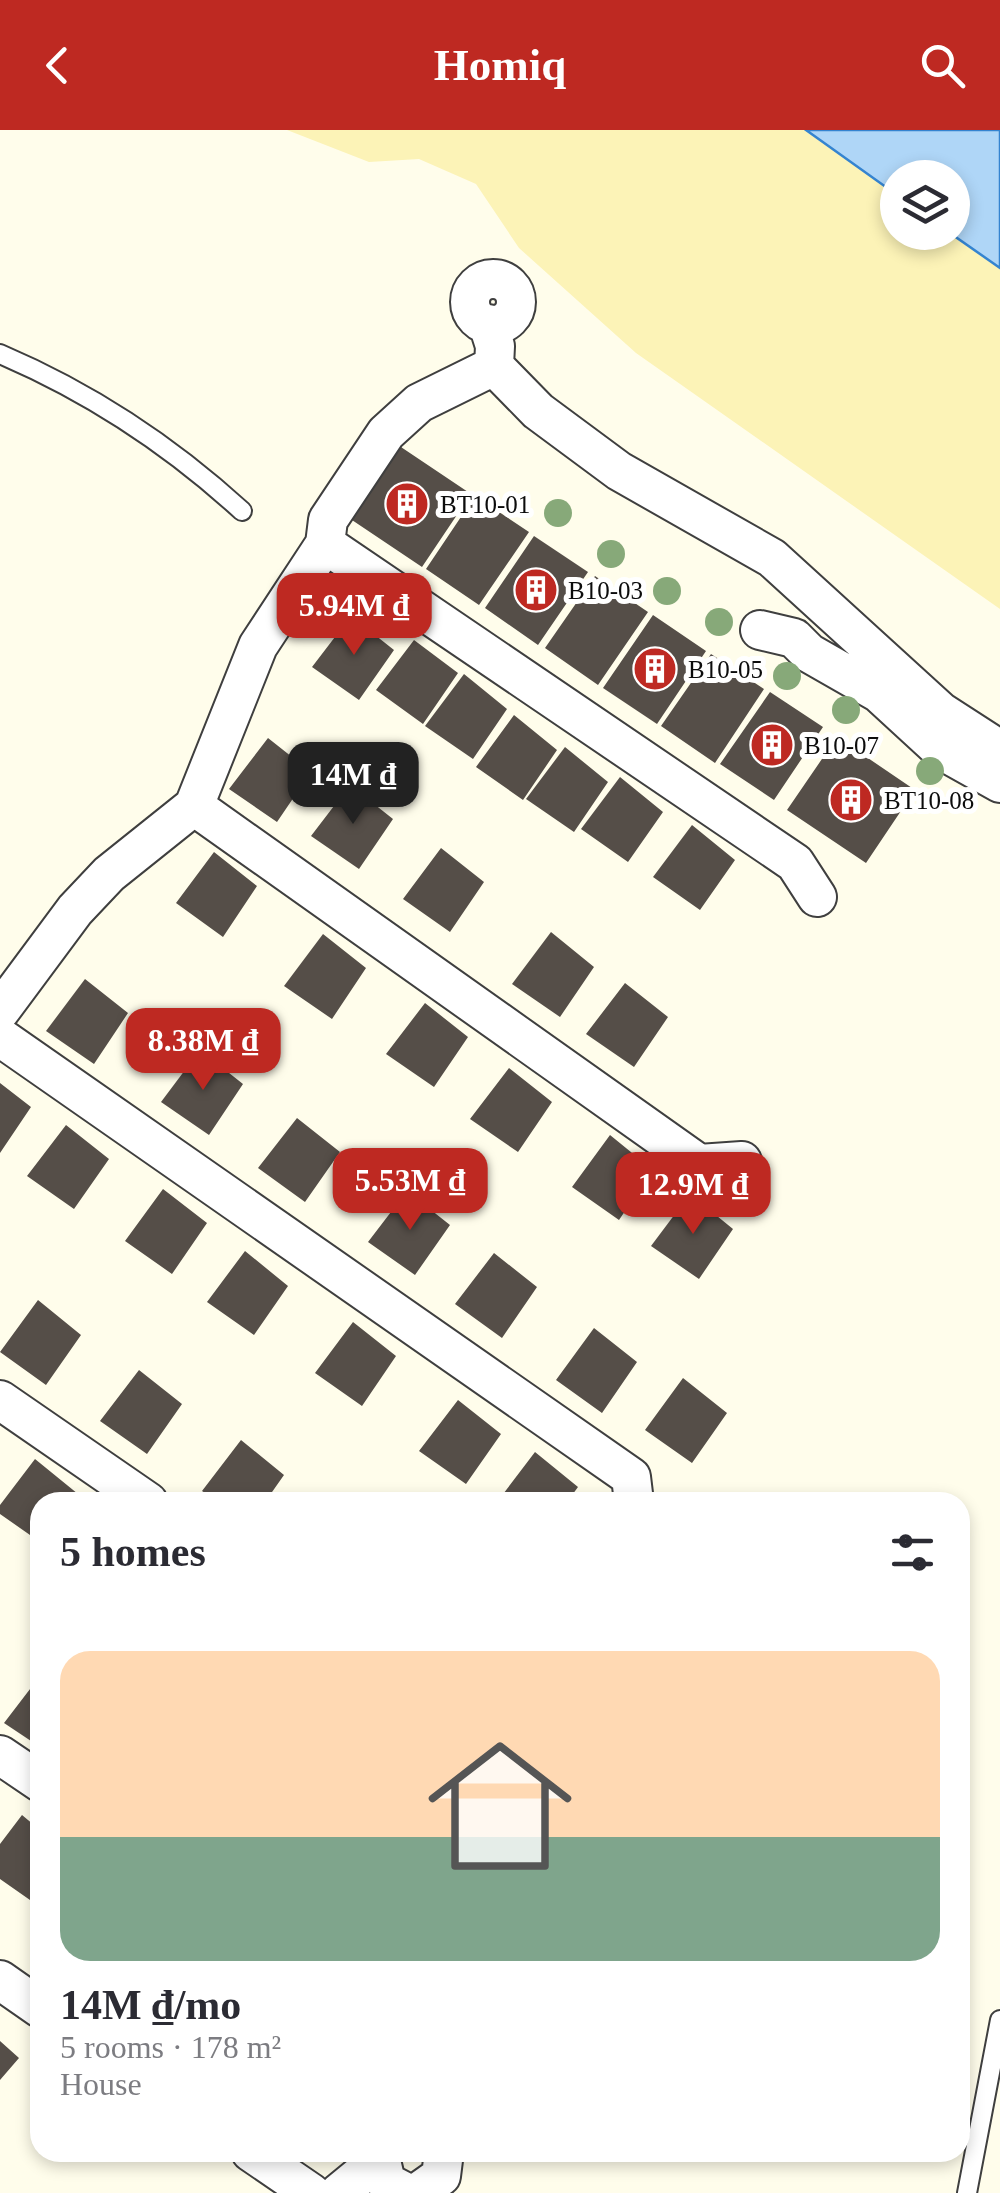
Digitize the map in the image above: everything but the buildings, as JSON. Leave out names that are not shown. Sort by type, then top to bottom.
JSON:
[{"type":"street","points":[[488,324],[496,346],[494,366]]},
{"type":"street","points":[[0,1011],[75,910],[109,874],[194,806],[258,646],[326,544],[328,520],[386,432],[419,403],[494,366]]},
{"type":"street","points":[[494,366],[538,411],[618,471],[772,558],[941,712],[1000,750]]},
{"type":"street","points":[[326,544],[795,862],[817,897]]},
{"type":"street","points":[[760,630],[794,638],[808,652],[879,694],[941,750],[1000,783]]},
{"type":"street","points":[[194,806],[699,1164],[742,1161]]},
{"type":"street","points":[[0,1036],[631,1477],[633,1492]]},
{"type":"street","points":[[0,1400],[133,1492]]},
{"type":"street","points":[[0,1755],[30,1775]]},
{"type":"street","points":[[0,1980],[30,2001]]},
{"type":"street","points":[[265,2162],[310,2193]]},
{"type":"street","points":[[339,2193],[373,2162]]},
{"type":"street","points":[[380,2162],[386,2182],[407,2193]]},
{"type":"street","points":[[417,2193],[440,2176],[442,2162]]},
{"type":"lane","points":[[0,354],[94,401],[189,462],[242,511]]},
{"type":"lane","points":[[968,2193],[1000,2020]]},
{"type":"sand","points":[[287,130],[806,130],[880,183],[880,250],[970,247],[1000,268],[1000,609],[636,353],[519,248],[476,184],[419,159],[369,162]]},
{"type":"water","points":[[806,130],[1000,130],[1000,268],[970,247],[970,160],[880,160],[880,183]]},
{"type":"place","name":"BT10-01","points":[[407,504]]},
{"type":"place","name":"B10-03","points":[[536,590]]},
{"type":"place","name":"B10-05","points":[[655,669]]},
{"type":"place","name":"B10-07","points":[[772,745]]},
{"type":"place","name":"BT10-08","points":[[851,800]]}]
